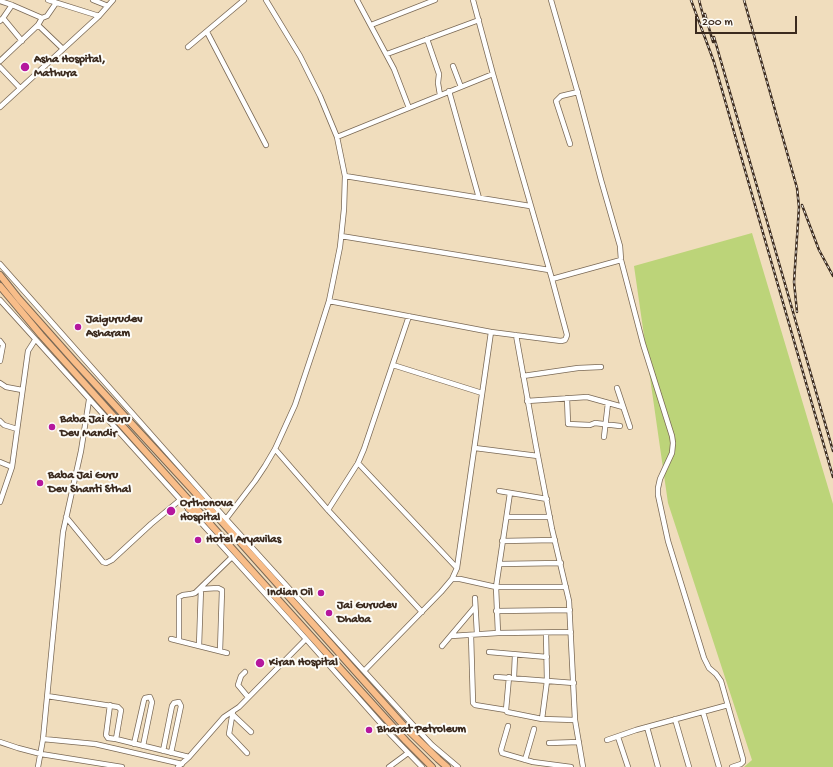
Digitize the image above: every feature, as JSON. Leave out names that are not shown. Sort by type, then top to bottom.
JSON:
[{"type":"highway","points":[[0,275],[75,362],[223,523],[405,727],[447,767]]},
{"type":"highway","points":[[0,286],[201,514],[406,741],[432,767]]},
{"type":"highway","points":[[189,509],[201,514]]},
{"type":"street","points":[[48,0],[99,16]]},
{"type":"street","points":[[0,107],[99,16],[113,0]]},
{"type":"street","points":[[188,47],[244,0]]},
{"type":"street","points":[[226,518],[255,481],[275,449],[295,405],[329,301],[340,247],[344,203],[345,176],[337,137],[320,96],[300,56],[266,0]]},
{"type":"street","points":[[357,0],[387,54],[409,108]]},
{"type":"street","points":[[371,25],[435,0]]},
{"type":"street","points":[[329,301],[491,332],[565,340],[567,335],[552,279],[530,206],[473,0]]},
{"type":"street","points":[[551,0],[620,246],[621,260],[643,344],[673,443],[672,453],[660,479],[657,491],[668,542],[704,658],[709,668],[721,681],[743,759],[741,764],[732,767]]},
{"type":"street","points":[[0,1],[42,18]]},
{"type":"street","points":[[96,1],[108,6]]},
{"type":"street","points":[[0,61],[38,25],[42,18],[47,16],[56,3]]},
{"type":"street","points":[[12,5],[1,19],[22,41]]},
{"type":"street","points":[[387,54],[479,20]]},
{"type":"street","points":[[38,25],[63,49]]},
{"type":"street","points":[[207,32],[266,145]]},
{"type":"street","points":[[427,39],[438,71],[440,95]]},
{"type":"street","points":[[453,66],[461,87]]},
{"type":"street","points":[[0,67],[20,88]]},
{"type":"street","points":[[337,137],[493,74]]},
{"type":"street","points":[[449,92],[479,198]]},
{"type":"street","points":[[570,144],[556,101],[561,96],[578,92]]},
{"type":"street","points":[[345,176],[530,206]]},
{"type":"street","points":[[341,236],[549,270]]},
{"type":"street","points":[[552,279],[621,260]]},
{"type":"street","points":[[0,264],[414,726],[458,767]]},
{"type":"street","points":[[0,300],[422,767]]},
{"type":"street","points":[[328,510],[358,463],[409,316]]},
{"type":"street","points":[[364,670],[422,612],[452,579],[457,568],[491,332]]},
{"type":"street","points":[[516,335],[546,499],[570,610],[575,720],[583,767]]},
{"type":"street","points":[[0,502],[12,467],[28,351],[35,340]]},
{"type":"street","points":[[0,341],[3,345],[0,361]]},
{"type":"street","points":[[392,365],[482,393]]},
{"type":"street","points":[[523,376],[578,368],[601,367]]},
{"type":"street","points":[[0,383],[6,387],[22,390]]},
{"type":"street","points":[[617,388],[630,427]]},
{"type":"street","points":[[567,398],[568,424],[590,425],[595,423],[620,426]]},
{"type":"street","points":[[527,401],[593,398],[624,407]]},
{"type":"street","points":[[38,767],[43,739],[63,532],[81,452],[89,400]]},
{"type":"street","points":[[604,437],[608,403]]},
{"type":"street","points":[[0,421],[4,425],[17,429]]},
{"type":"street","points":[[475,448],[538,456]]},
{"type":"street","points":[[275,449],[328,510],[422,612]]},
{"type":"street","points":[[0,462],[12,467]]},
{"type":"street","points":[[358,463],[457,568]]},
{"type":"street","points":[[499,491],[546,499]]},
{"type":"street","points":[[498,634],[496,587],[510,493]]},
{"type":"street","points":[[66,517],[103,562],[106,563],[112,560],[180,500]]},
{"type":"street","points":[[507,517],[550,517]]},
{"type":"street","points":[[502,541],[555,540]]},
{"type":"street","points":[[179,641],[179,597],[193,594],[201,588],[232,557]]},
{"type":"street","points":[[500,564],[561,563]]},
{"type":"street","points":[[452,579],[496,587],[566,587]]},
{"type":"street","points":[[199,646],[201,588]]},
{"type":"street","points":[[201,588],[218,588],[222,590],[220,651]]},
{"type":"street","points":[[475,598],[477,634]]},
{"type":"street","points":[[442,646],[475,608]]},
{"type":"street","points":[[496,611],[570,610]]},
{"type":"street","points":[[542,719],[547,681],[546,632]]},
{"type":"street","points":[[451,636],[471,634],[571,632]]},
{"type":"street","points":[[471,634],[473,703],[475,705],[506,710],[509,713],[542,719],[575,720]]},
{"type":"street","points":[[170,639],[227,653]]},
{"type":"street","points":[[43,739],[95,744],[180,765],[189,757],[224,717],[239,707],[306,639]]},
{"type":"street","points":[[489,652],[515,655],[547,656]]},
{"type":"street","points":[[506,710],[515,655]]},
{"type":"street","points":[[245,672],[241,676],[238,685],[248,697]]},
{"type":"street","points":[[496,677],[574,683]]},
{"type":"street","points":[[47,696],[118,707],[121,710],[115,736],[116,739]]},
{"type":"street","points":[[134,744],[144,700],[145,698],[150,697],[152,702],[143,746]]},
{"type":"street","points":[[163,751],[172,706],[174,703],[179,702],[181,706],[171,753]]},
{"type":"street","points":[[110,705],[106,735],[108,738],[189,757]]},
{"type":"street","points":[[607,740],[647,727],[728,705]]},
{"type":"street","points":[[233,712],[251,732]]},
{"type":"street","points":[[233,712],[230,734],[247,753]]},
{"type":"street","points":[[703,712],[719,767]]},
{"type":"street","points":[[676,719],[689,767]]},
{"type":"street","points":[[508,726],[501,750],[502,752],[540,764],[571,767]]},
{"type":"street","points":[[647,727],[658,767]]},
{"type":"street","points":[[525,760],[534,729]]},
{"type":"street","points":[[618,736],[628,767]]},
{"type":"street","points":[[548,743],[579,742]]},
{"type":"street","points":[[0,744],[41,754],[122,767]]},
{"type":"street","points":[[389,767],[408,753]]},
{"type":"green space","points":[[752,233],[833,504],[833,767],[744,767],[752,760],[668,503],[634,266]]},
{"type":"railway","points":[[691,0],[714,62],[833,477]]},
{"type":"railway","points":[[699,0],[704,19]]},
{"type":"railway","points":[[744,0],[797,188],[799,207],[794,282],[797,312]]},
{"type":"railway","points":[[705,14],[713,42]]},
{"type":"railway","points":[[714,37],[833,451]]},
{"type":"railway","points":[[802,205],[819,250],[833,276]]},
{"type":"place","name":"Asha Hospital, Mathura","points":[[25,67]]},
{"type":"place","name":"Jaigurudev Asharam","points":[[78,327]]},
{"type":"place","name":"Baba Jai Guru Dev Mandir","points":[[52,427]]},
{"type":"place","name":"Baba Jai Guru Dev Shanti Sthal","points":[[40,483]]},
{"type":"place","name":"Orthonova Hospital","points":[[171,511]]},
{"type":"place","name":"Hotel Aryavilas","points":[[198,540]]},
{"type":"place","name":"Indian Oil","points":[[321,593]]},
{"type":"place","name":"Jai Gurudev Dhaba","points":[[329,613]]},
{"type":"place","name":"Kiran Hospital","points":[[260,663]]},
{"type":"place","name":"Bharat Petroleum","points":[[369,730]]}]
